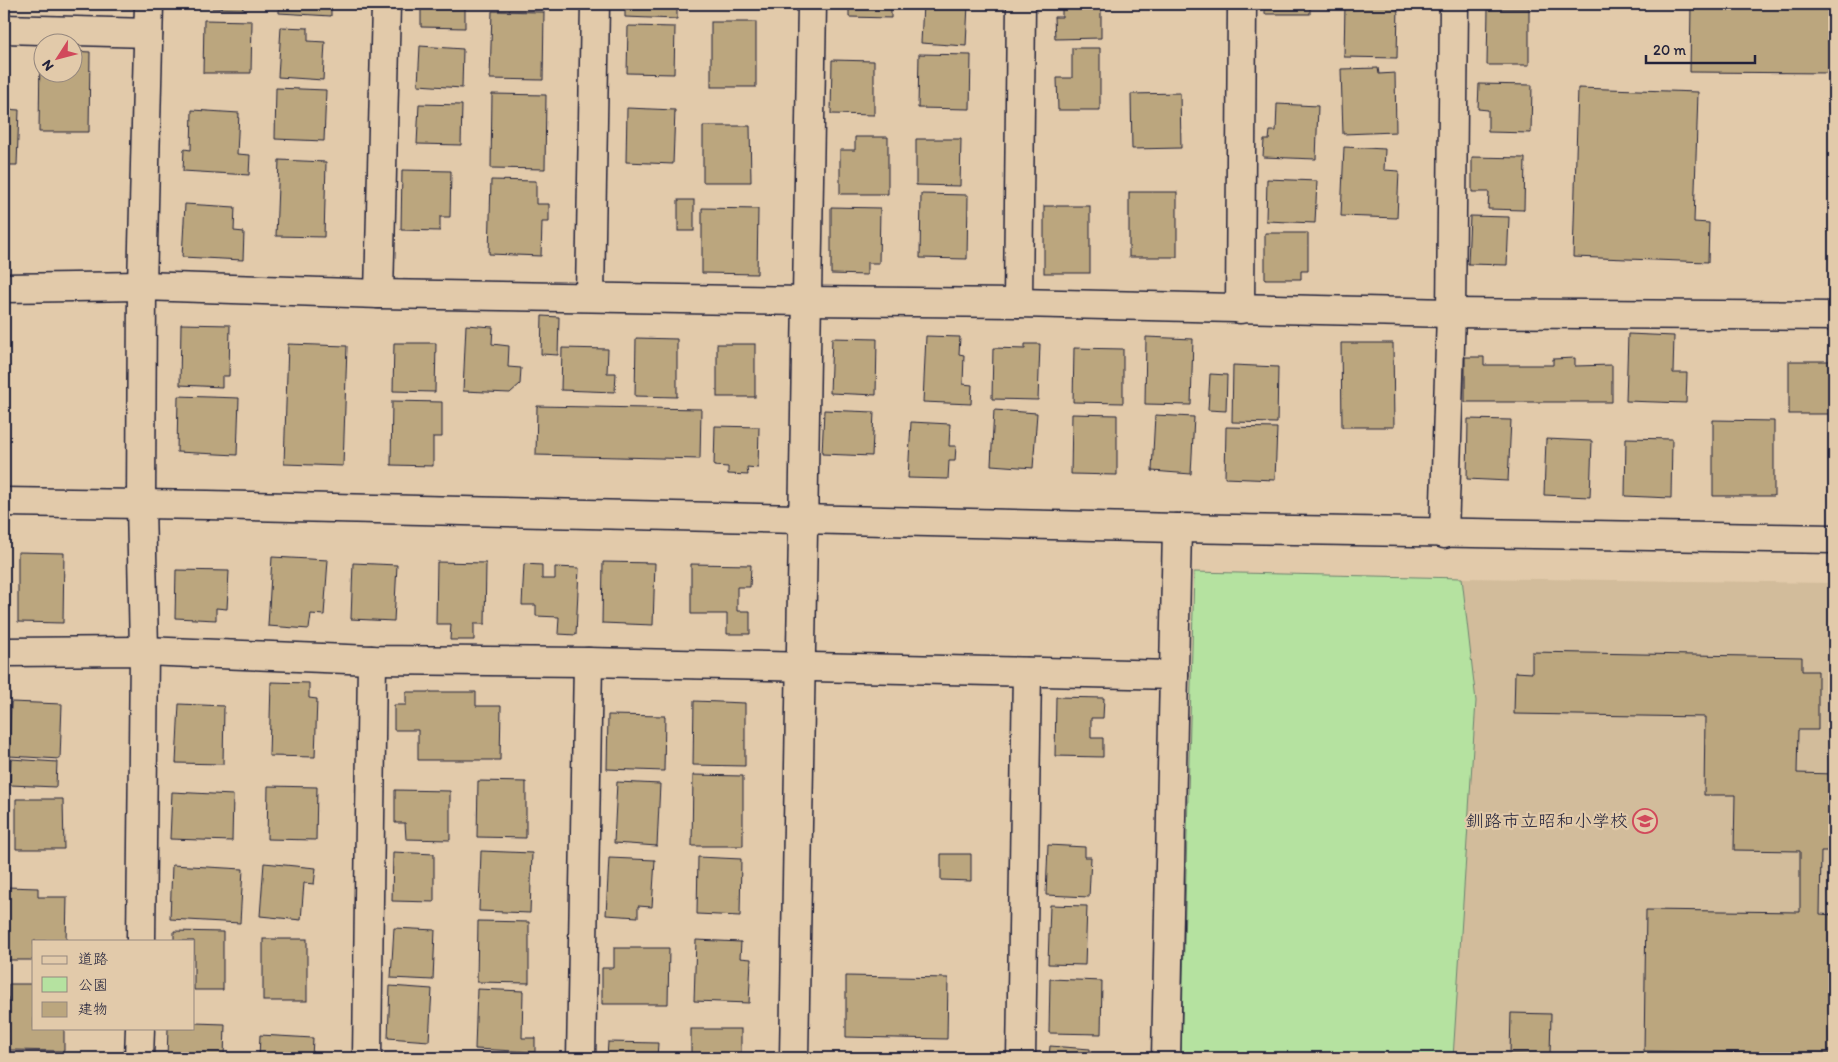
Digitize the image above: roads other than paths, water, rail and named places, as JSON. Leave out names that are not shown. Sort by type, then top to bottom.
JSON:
[{"type":"street","points":[[141,940],[144,651],[140,504],[148,4]]},
{"type":"street","points":[[379,294],[386,4]]},
{"type":"street","points":[[590,296],[595,4]]},
{"type":"street","points":[[794,1058],[812,4]]},
{"type":"street","points":[[1018,303],[1021,4]]},
{"type":"street","points":[[1240,309],[1242,4]]},
{"type":"street","points":[[1444,534],[1452,313],[1454,4]]},
{"type":"street","points":[[4,29],[148,33]]},
{"type":"street","points":[[4,288],[142,286],[379,294],[1018,303],[1452,313],[1834,316]]},
{"type":"street","points":[[4,502],[1444,534],[1834,539]]},
{"type":"street","points":[[1166,1058],[1177,528]]},
{"type":"street","points":[[4,652],[144,651],[372,660],[588,662],[1174,675]]},
{"type":"street","points":[[366,1058],[372,660]]},
{"type":"street","points":[[581,1058],[588,662]]},
{"type":"street","points":[[1021,1058],[1027,672]]},
{"type":"street","points":[[139,1058],[140,1030]]},
{"type":"place","name":"釧路市立昭和小学校","points":[[1645,821]]}]
